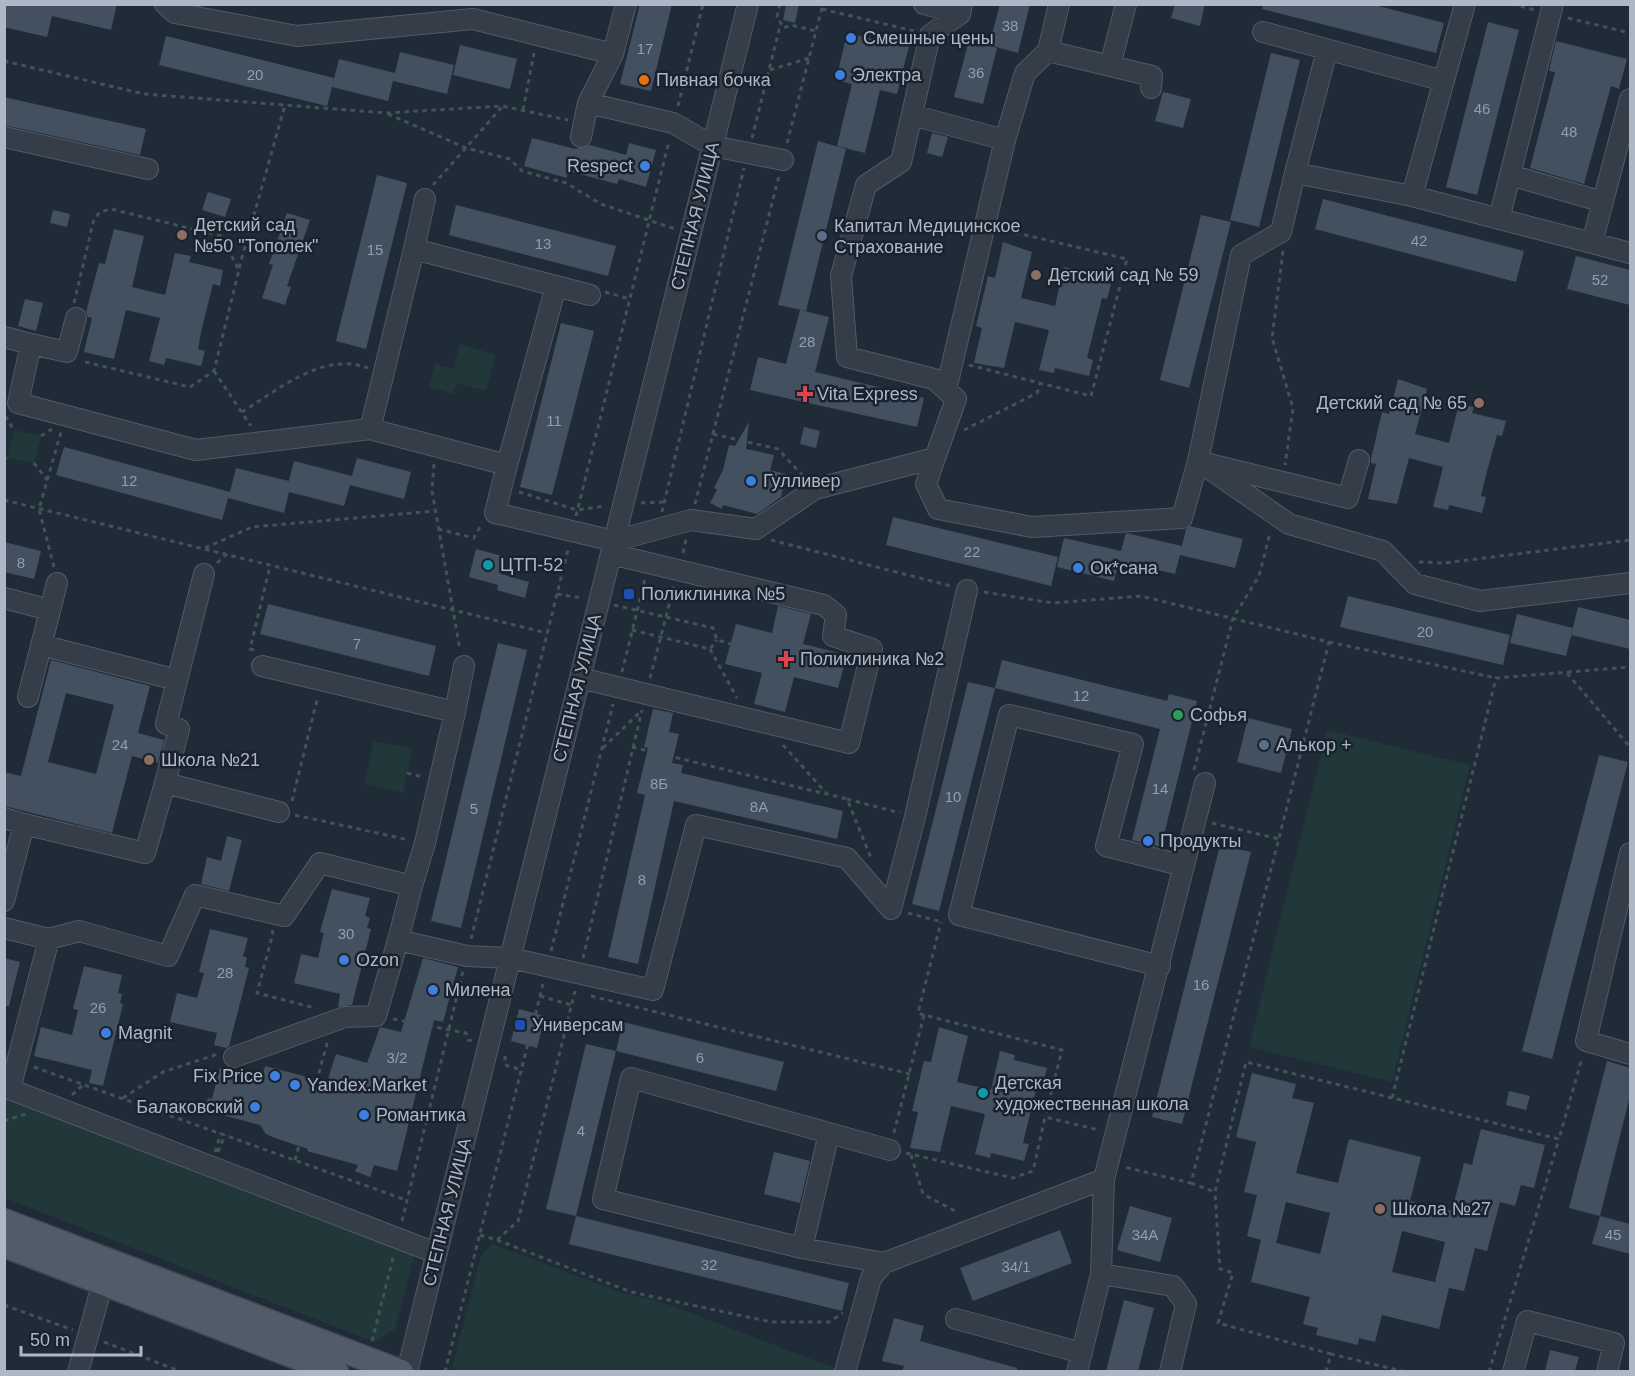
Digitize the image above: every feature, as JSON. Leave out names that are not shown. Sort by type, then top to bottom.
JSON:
[{"type":"main road","points":[[4,1221],[401,1371]]},
{"type":"main road","points":[[4,1245],[336,1371]]},
{"type":"street","points":[[165,4],[175,13],[297,36],[475,12],[538,36],[613,54]]},
{"type":"street","points":[[582,130],[588,103],[613,54],[626,4]]},
{"type":"street","name":"СТЕПНАЯ УЛИЦА","points":[[407,1371],[748,4]]},
{"type":"street","points":[[924,4],[961,9]]},
{"type":"street","points":[[946,390],[1005,140],[1025,73],[1047,51],[1059,4]]},
{"type":"street","points":[[1110,66],[1126,4]]},
{"type":"street","points":[[1412,196],[1465,4]]},
{"type":"street","points":[[961,9],[930,35],[901,162],[866,185],[841,276],[847,357],[933,379],[956,399],[926,484],[938,509],[1032,527],[1182,518],[1198,461],[1241,255],[1281,232],[1327,50]]},
{"type":"street","points":[[1499,219],[1552,9]]},
{"type":"street","points":[[1263,32],[1444,81]]},
{"type":"street","points":[[1047,51],[1152,76],[1151,88]]},
{"type":"street","points":[[1592,243],[1630,99]]},
{"type":"street","points":[[588,103],[673,123],[713,146],[783,160]]},
{"type":"street","points":[[912,115],[1005,140]]},
{"type":"street","points":[[4,137],[148,169]]},
{"type":"street","points":[[1295,173],[1412,196],[1630,253]]},
{"type":"street","points":[[1510,175],[1603,202]]},
{"type":"street","points":[[370,429],[425,199]]},
{"type":"street","points":[[414,249],[590,295]]},
{"type":"street","points":[[556,286],[495,513],[573,530],[678,571],[824,605],[836,615],[833,636],[872,649],[849,743],[755,720],[644,702],[580,678]]},
{"type":"street","points":[[4,337],[67,352],[76,318]]},
{"type":"street","points":[[31,344],[18,403],[196,450],[370,429],[507,465]]},
{"type":"street","points":[[612,547],[691,520],[756,529],[815,489],[938,450]]},
{"type":"street","points":[[1198,461],[1348,498],[1359,460]]},
{"type":"street","points":[[1198,461],[1289,524],[1383,551],[1415,584],[1480,601],[1630,584]]},
{"type":"street","points":[[4,818],[145,853],[179,729],[166,724],[204,574]]},
{"type":"street","points":[[28,697],[57,583]]},
{"type":"street","points":[[891,909],[915,817],[967,590]]},
{"type":"street","points":[[4,598],[50,610]]},
{"type":"street","points":[[41,645],[177,680]]},
{"type":"street","points":[[262,666],[455,712]]},
{"type":"street","points":[[234,1057],[340,1018],[376,1016],[425,843],[464,666]]},
{"type":"street","points":[[1160,966],[959,915],[1009,715],[1133,744],[1106,846],[1184,866]]},
{"type":"street","points":[[956,1319],[1079,1362],[1101,1274],[1104,1179],[1184,866],[1199,778]]},
{"type":"street","points":[[165,783],[284,813]]},
{"type":"street","points":[[4,901],[24,824]]},
{"type":"street","points":[[398,940],[467,956],[510,958],[577,983],[653,990],[696,825],[847,858],[891,909]]},
{"type":"street","points":[[1630,853],[1586,1041],[1630,1054]]},
{"type":"street","points":[[4,928],[49,939],[80,931],[168,956],[195,895],[284,916],[320,863],[412,886]]},
{"type":"street","points":[[49,939],[19,1061],[7,1088],[436,1253]]},
{"type":"street","points":[[884,1263],[802,1248],[603,1199],[631,1077],[890,1150]]},
{"type":"street","points":[[802,1248],[829,1133]]},
{"type":"street","points":[[845,1371],[871,1278],[884,1263],[1104,1179]]},
{"type":"street","points":[[1101,1274],[1173,1286],[1186,1304],[1170,1371]]},
{"type":"street","points":[[78,1371],[103,1282]]},
{"type":"street","points":[[1513,1371],[1527,1321],[1614,1343],[1607,1371]]},
{"type":"path","points":[[368,1360],[703,4]]},
{"type":"path","points":[[780,4],[777,18],[784,28]]},
{"type":"path","points":[[1512,4],[1552,9],[1630,33]]},
{"type":"path","points":[[497,1240],[518,1221],[644,702],[823,7],[930,35]]},
{"type":"path","points":[[523,110],[538,36]]},
{"type":"path","points":[[769,70],[809,58]]},
{"type":"path","points":[[4,61],[144,94],[386,113],[502,106],[523,110],[582,130]]},
{"type":"path","points":[[67,352],[67,358],[190,387],[214,371],[239,270],[285,105]]},
{"type":"path","points":[[386,113],[466,148],[510,159],[522,171],[566,183],[601,204],[690,235]]},
{"type":"path","points":[[76,318],[73,309],[94,219],[100,212],[111,209],[221,236],[239,270]]},
{"type":"path","points":[[952,361],[1091,396],[1127,259],[985,225]]},
{"type":"path","points":[[1281,232],[1284,258],[1272,338],[1293,408],[1282,482]]},
{"type":"path","points":[[242,412],[319,366],[361,365],[377,371]]},
{"type":"path","points":[[214,371],[263,442]]},
{"type":"path","points":[[938,450],[1037,393],[1040,383]]},
{"type":"path","points":[[5,416],[14,430]]},
{"type":"path","points":[[57,583],[39,509],[65,416]]},
{"type":"path","points":[[713,434],[778,449],[815,489]]},
{"type":"path","points":[[34,462],[47,480]]},
{"type":"path","points":[[434,462],[432,491],[451,609],[464,666]]},
{"type":"path","points":[[501,487],[578,510],[624,503],[664,502]]},
{"type":"path","points":[[4,500],[547,633]]},
{"type":"path","points":[[204,549],[252,527],[435,511]]},
{"type":"path","points":[[1199,778],[1233,618],[1259,576],[1275,515]]},
{"type":"path","points":[[438,529],[474,538],[484,520]]},
{"type":"path","points":[[760,537],[967,590]]},
{"type":"path","points":[[1393,561],[1444,563],[1630,540]]},
{"type":"path","points":[[262,666],[265,652],[250,649],[270,565]]},
{"type":"path","points":[[557,594],[599,601],[713,628],[717,640]]},
{"type":"path","points":[[632,630],[710,649],[755,720],[827,794]]},
{"type":"path","points":[[717,640],[731,644]]},
{"type":"path","points":[[710,649],[717,640]]},
{"type":"path","points":[[1329,642],[1496,678],[1630,667]]},
{"type":"path","points":[[1566,672],[1630,747]]},
{"type":"path","points":[[1392,1098],[1496,678]]},
{"type":"path","points":[[322,681],[284,813],[425,843]]},
{"type":"path","points":[[602,750],[644,702]]},
{"type":"path","points":[[633,747],[915,817]]},
{"type":"path","points":[[847,799],[874,865]]},
{"type":"path","points":[[891,909],[953,924]]},
{"type":"path","points":[[270,913],[269,922],[273,933],[257,993],[340,1018],[295,1160]]},
{"type":"path","points":[[924,1015],[890,1150],[1013,1178],[1033,1172],[1062,1050],[918,1013],[941,921]]},
{"type":"path","points":[[577,983],[910,1074]]},
{"type":"path","points":[[540,996],[571,1005]]},
{"type":"path","points":[[376,1016],[466,1033],[468,1040],[505,1050],[505,1065],[523,1070]]},
{"type":"path","points":[[1489,1371],[1586,1041]]},
{"type":"path","points":[[123,1098],[173,1068],[214,1053],[234,1057]]},
{"type":"path","points":[[19,1061],[406,1200]]},
{"type":"path","points":[[1406,1371],[1331,1354],[1218,1323],[1233,1273],[1220,1269],[1215,1192],[1246,1062],[1558,1139]]},
{"type":"path","points":[[1045,1117],[1089,1127]]},
{"type":"path","points":[[218,1142],[223,1134]]},
{"type":"path","points":[[220,1150],[223,1134]]},
{"type":"path","points":[[910,1154],[923,1194],[957,1212]]},
{"type":"path","points":[[1191,1183],[1215,1192]]},
{"type":"path","points":[[480,1235],[631,1292],[771,1322],[829,1322],[864,1300]]},
{"type":"path","points":[[1326,1371],[1331,1354]]},
{"type":"green space","points":[[460,344],[496,355],[486,391],[457,383],[453,394],[429,387],[435,364],[453,369]]},
{"type":"green space","points":[[14,430],[41,436],[34,463],[7,458]]},
{"type":"green space","points":[[1327,730],[1470,765],[1392,1082],[1249,1047]]},
{"type":"green space","points":[[374,741],[413,749],[403,793],[364,784]]},
{"type":"green space","points":[[4,1095],[415,1253],[395,1329],[374,1342],[5,1198]]},
{"type":"green space","points":[[492,1244],[625,1294],[659,1301],[837,1369],[836,1372],[461,1372],[452,1368],[481,1256]]},
{"type":"building","points":[[4,4],[117,4],[111,30],[52,16],[47,37],[4,27]]},
{"type":"building","points":[[640,4],[672,4],[651,91],[620,84]]},
{"type":"building","points":[[786,4],[799,4],[795,23],[783,20]]},
{"type":"building","points":[[1000,4],[1030,4],[1018,53],[989,45]]},
{"type":"building","points":[[1175,4],[1205,4],[1200,26],[1171,18]]},
{"type":"building","points":[[1263,4],[1371,4],[1444,23],[1436,53],[1262,9]]},
{"type":"building","points":[[1488,22],[1519,30],[1477,195],[1446,187]]},
{"type":"building","points":[[847,33],[892,44],[895,34],[911,38],[897,94],[880,90],[865,153],[837,146],[852,84],[836,80]]},
{"type":"building","points":[[166,36],[334,78],[333,83],[339,59],[395,73],[388,101],[332,87],[327,106],[159,65]]},
{"type":"building","points":[[969,40],[997,48],[983,104],[954,97]]},
{"type":"building","points":[[1556,41],[1627,59],[1619,89],[1611,86],[1584,184],[1530,168],[1555,72],[1549,71]]},
{"type":"building","points":[[460,45],[517,59],[510,89],[453,75]]},
{"type":"building","points":[[400,52],[454,65],[447,94],[393,81]]},
{"type":"building","points":[[1271,53],[1300,60],[1259,227],[1230,220]]},
{"type":"building","points":[[1163,92],[1191,99],[1183,128],[1155,121]]},
{"type":"building","points":[[4,97],[146,129],[140,155],[4,125]]},
{"type":"building","points":[[932,133],[948,137],[942,157],[927,153]]},
{"type":"building","points":[[532,138],[575,149],[590,145],[626,155],[629,143],[656,150],[646,187],[619,179],[617,184],[568,171],[567,178],[524,166]]},
{"type":"building","points":[[818,141],[846,149],[806,311],[778,305]]},
{"type":"building","points":[[377,175],[407,183],[366,349],[336,341]]},
{"type":"building","points":[[208,192],[231,199],[225,217],[202,210]]},
{"type":"building","points":[[1323,199],[1524,251],[1516,282],[1315,229]]},
{"type":"building","points":[[456,205],[616,246],[608,276],[449,235]]},
{"type":"building","points":[[53,210],[70,214],[67,227],[50,223]]},
{"type":"building","points":[[287,213],[310,220],[287,286],[291,287],[285,305],[262,298],[273,265],[269,264]]},
{"type":"building","points":[[1201,215],[1231,222],[1189,388],[1160,380]]},
{"type":"building","points":[[114,229],[144,236],[132,287],[165,295],[175,253],[191,256],[189,262],[223,270],[220,286],[213,284],[202,328],[198,349],[205,351],[201,366],[166,358],[164,365],[149,361],[160,318],[126,310],[114,359],[84,352],[92,318],[88,317],[86,312],[99,263],[105,264]]},
{"type":"building","points":[[1003,242],[1032,252],[1021,298],[1055,306],[1064,267],[1079,270],[1078,276],[1111,284],[1107,299],[1102,298],[1087,358],[1093,360],[1089,376],[1055,368],[1054,373],[1039,370],[1049,330],[1015,322],[1004,368],[974,363],[982,328],[976,326],[988,276],[995,278]]},
{"type":"building","points":[[1576,256],[1630,270],[1630,305],[1567,289]]},
{"type":"building","points":[[25,299],[43,303],[36,331],[18,326]]},
{"type":"building","points":[[800,310],[829,317],[815,372],[924,398],[917,427],[750,390],[758,357],[786,364]]},
{"type":"building","points":[[561,323],[594,331],[552,495],[520,487]]},
{"type":"building","points":[[1398,379],[1427,389],[1415,434],[1449,443],[1459,404],[1474,407],[1472,413],[1506,421],[1502,436],[1497,435],[1486,475],[1481,496],[1486,497],[1482,513],[1449,505],[1448,510],[1433,507],[1443,467],[1409,458],[1397,504],[1368,499],[1376,464],[1371,463],[1371,459],[1382,412],[1389,414]]},
{"type":"building","name":"Гулливер","points":[[749,422],[746,449],[774,455],[770,470],[786,474],[781,497],[757,514],[723,505],[722,509],[710,503],[717,490],[714,488],[723,470],[729,445],[735,446]]},
{"type":"building","points":[[804,427],[820,431],[816,448],[800,444]]},
{"type":"building","points":[[64,447],[230,492],[236,468],[289,481],[294,461],[352,476],[357,458],[411,472],[404,499],[350,485],[344,506],[289,492],[284,513],[228,498],[222,520],[56,475]]},
{"type":"building","points":[[893,517],[1058,557],[1051,586],[886,545]]},
{"type":"building","points":[[1190,526],[1243,539],[1235,568],[1180,555],[1175,574],[1119,561],[1114,581],[1057,567],[1064,538],[1121,551],[1126,533],[1182,546],[1186,529]]},
{"type":"building","points":[[4,542],[41,551],[34,579],[4,572]]},
{"type":"building","name":"ЦТП-52","points":[[476,549],[506,557],[501,574],[529,582],[525,598],[497,590],[498,585],[469,577]]},
{"type":"building","points":[[1348,596],[1510,635],[1503,665],[1340,627]]},
{"type":"building","points":[[268,604],[436,646],[429,676],[260,634]]},
{"type":"building","name":"Поликлиника №2","points":[[778,606],[811,614],[803,644],[847,655],[838,688],[794,677],[785,712],[754,704],[762,673],[725,664],[736,624],[772,633]]},
{"type":"building","points":[[1578,607],[1630,620],[1630,649],[1571,635]]},
{"type":"building","points":[[1517,614],[1573,628],[1566,656],[1510,643]]},
{"type":"building","points":[[498,643],[527,650],[461,928],[431,921]]},
{"type":"building","points":[[51,660],[150,686],[138,733],[164,740],[158,763],[132,756],[112,833],[4,806],[4,772],[21,776]],"holes":[[[66,693],[114,705],[96,774],[48,762]]]},
{"type":"building","points":[[1002,660],[1167,701],[1169,694],[1197,701],[1161,847],[1132,840],[1160,729],[995,688]]},
{"type":"building","points":[[968,682],[995,688],[939,911],[912,904]]},
{"type":"building","points":[[653,709],[673,713],[669,732],[679,734],[672,763],[683,765],[681,773],[843,811],[837,839],[674,801],[638,964],[608,957],[645,795],[637,793],[648,748],[644,747]]},
{"type":"building","name":"Алькор +","points":[[1248,718],[1292,729],[1281,773],[1237,762]]},
{"type":"building","points":[[1599,755],[1628,762],[1552,1059],[1522,1051]]},
{"type":"building","points":[[227,836],[242,840],[229,891],[201,884],[207,857],[221,861]]},
{"type":"building","points":[[1220,845],[1251,852],[1182,1124],[1152,1117]]},
{"type":"building","points":[[332,889],[370,898],[365,916],[370,918],[367,928],[371,929],[352,1005],[338,1007],[340,994],[294,983],[301,954],[318,958],[324,933],[320,932]]},
{"type":"building","points":[[210,929],[248,938],[243,956],[247,958],[245,967],[249,968],[229,1046],[226,1048],[214,1045],[217,1033],[170,1022],[177,993],[197,998],[204,973],[199,972]]},
{"type":"building","points":[[4,958],[20,962],[9,1006],[4,1006]]},
{"type":"building","points":[[423,958],[458,967],[443,1022],[434,1020],[397,1171],[374,1165],[370,1177],[355,1171],[358,1165],[307,1151],[308,1149],[275,1138],[266,1134],[260,1125],[204,1110],[208,1098],[212,1099],[220,1068],[262,1078],[265,1066],[327,1082],[336,1054],[367,1063],[380,1027],[401,1032]]},
{"type":"building","points":[[84,966],[122,975],[118,993],[122,994],[120,1003],[123,1004],[103,1086],[89,1083],[92,1070],[34,1056],[41,1027],[72,1035],[78,1010],[73,1009]]},
{"type":"building","points":[[519,1009],[545,1016],[537,1048],[511,1041]]},
{"type":"building","points":[[623,1022],[784,1062],[776,1091],[616,1051]]},
{"type":"building","name":"Детская художественная школа","points":[[939,1027],[968,1036],[957,1082],[991,1090],[1000,1051],[1015,1055],[1014,1060],[1047,1068],[1043,1083],[1038,1082],[1028,1122],[1023,1143],[1029,1144],[1024,1161],[991,1153],[990,1158],[975,1154],[985,1114],[951,1106],[940,1152],[910,1148],[918,1112],[912,1111],[924,1061],[931,1062]]},
{"type":"building","points":[[586,1044],[616,1051],[576,1216],[546,1209]]},
{"type":"building","points":[[1607,1061],[1630,1068],[1630,1096],[1600,1216],[1569,1208]]},
{"type":"building","name":"Школа №27","points":[[1252,1073],[1296,1084],[1292,1098],[1314,1103],[1296,1173],[1338,1183],[1349,1139],[1421,1157],[1410,1201],[1452,1211],[1464,1163],[1472,1165],[1481,1129],[1545,1145],[1534,1188],[1521,1185],[1515,1206],[1500,1202],[1487,1251],[1475,1248],[1464,1291],[1449,1288],[1439,1329],[1382,1315],[1375,1342],[1359,1338],[1358,1345],[1316,1335],[1318,1328],[1303,1324],[1310,1297],[1251,1282],[1261,1240],[1247,1236],[1257,1195],[1244,1192],[1256,1142],[1236,1137]],"holes":[[[1286,1202],[1330,1213],[1320,1254],[1276,1243]],[[1402,1231],[1445,1242],[1435,1282],[1392,1272]]]},
{"type":"building","points":[[1509,1091],[1530,1096],[1526,1110],[1506,1105]]},
{"type":"building","points":[[774,1152],[810,1161],[800,1203],[764,1194]]},
{"type":"building","points":[[1130,1206],[1172,1218],[1160,1262],[1117,1250]]},
{"type":"building","points":[[576,1216],[849,1283],[842,1311],[569,1244]]},
{"type":"building","points":[[1600,1216],[1630,1224],[1630,1254],[1592,1244]]},
{"type":"building","points":[[1060,1230],[1072,1263],[973,1301],[960,1268]]},
{"type":"building","points":[[1124,1300],[1154,1308],[1138,1371],[1106,1371]]},
{"type":"building","points":[[894,1318],[924,1326],[920,1341],[1017,1368],[1017,1371],[902,1371],[904,1366],[882,1361]]},
{"type":"building","points":[[1550,1350],[1579,1357],[1575,1371],[1545,1371]]},
{"type":"place","name":"Смешные цены","points":[[851,38]]},
{"type":"place","name":"Электра","points":[[840,75]]},
{"type":"place","name":"Пивная бочка","points":[[644,80]]},
{"type":"place","name":"Respect","points":[[645,166]]},
{"type":"place","name":"Детский сад №50 \"Тополек\"","points":[[182,235]]},
{"type":"place","name":"Капитал Медицинское Страхование","points":[[822,236]]},
{"type":"place","name":"Детский сад № 59","points":[[1036,275]]},
{"type":"place","name":"Vita Express","points":[[805,394]]},
{"type":"place","name":"Детский сад № 65","points":[[1479,403]]},
{"type":"place","name":"Гулливер","points":[[751,481]]},
{"type":"place","name":"ЦТП-52","points":[[488,565]]},
{"type":"place","name":"Ок*сана","points":[[1078,568]]},
{"type":"place","name":"Поликлиника №5","points":[[629,594]]},
{"type":"place","name":"Поликлиника №2","points":[[786,659]]},
{"type":"place","name":"Софья","points":[[1178,715]]},
{"type":"place","name":"Алькор +","points":[[1264,745]]},
{"type":"place","name":"Школа №21","points":[[149,760]]},
{"type":"place","name":"Продукты","points":[[1148,841]]},
{"type":"place","name":"Ozon","points":[[344,960]]},
{"type":"place","name":"Милена","points":[[433,990]]},
{"type":"place","name":"Универсам","points":[[520,1025]]},
{"type":"place","name":"Magnit","points":[[106,1033]]},
{"type":"place","name":"Fix Price","points":[[275,1076]]},
{"type":"place","name":"Yandex.Market","points":[[295,1085]]},
{"type":"place","name":"Детская художественная школа","points":[[983,1093]]},
{"type":"place","name":"Балаковский","points":[[255,1107]]},
{"type":"place","name":"Романтика","points":[[364,1115]]},
{"type":"place","name":"Школа №27","points":[[1380,1209]]}]
